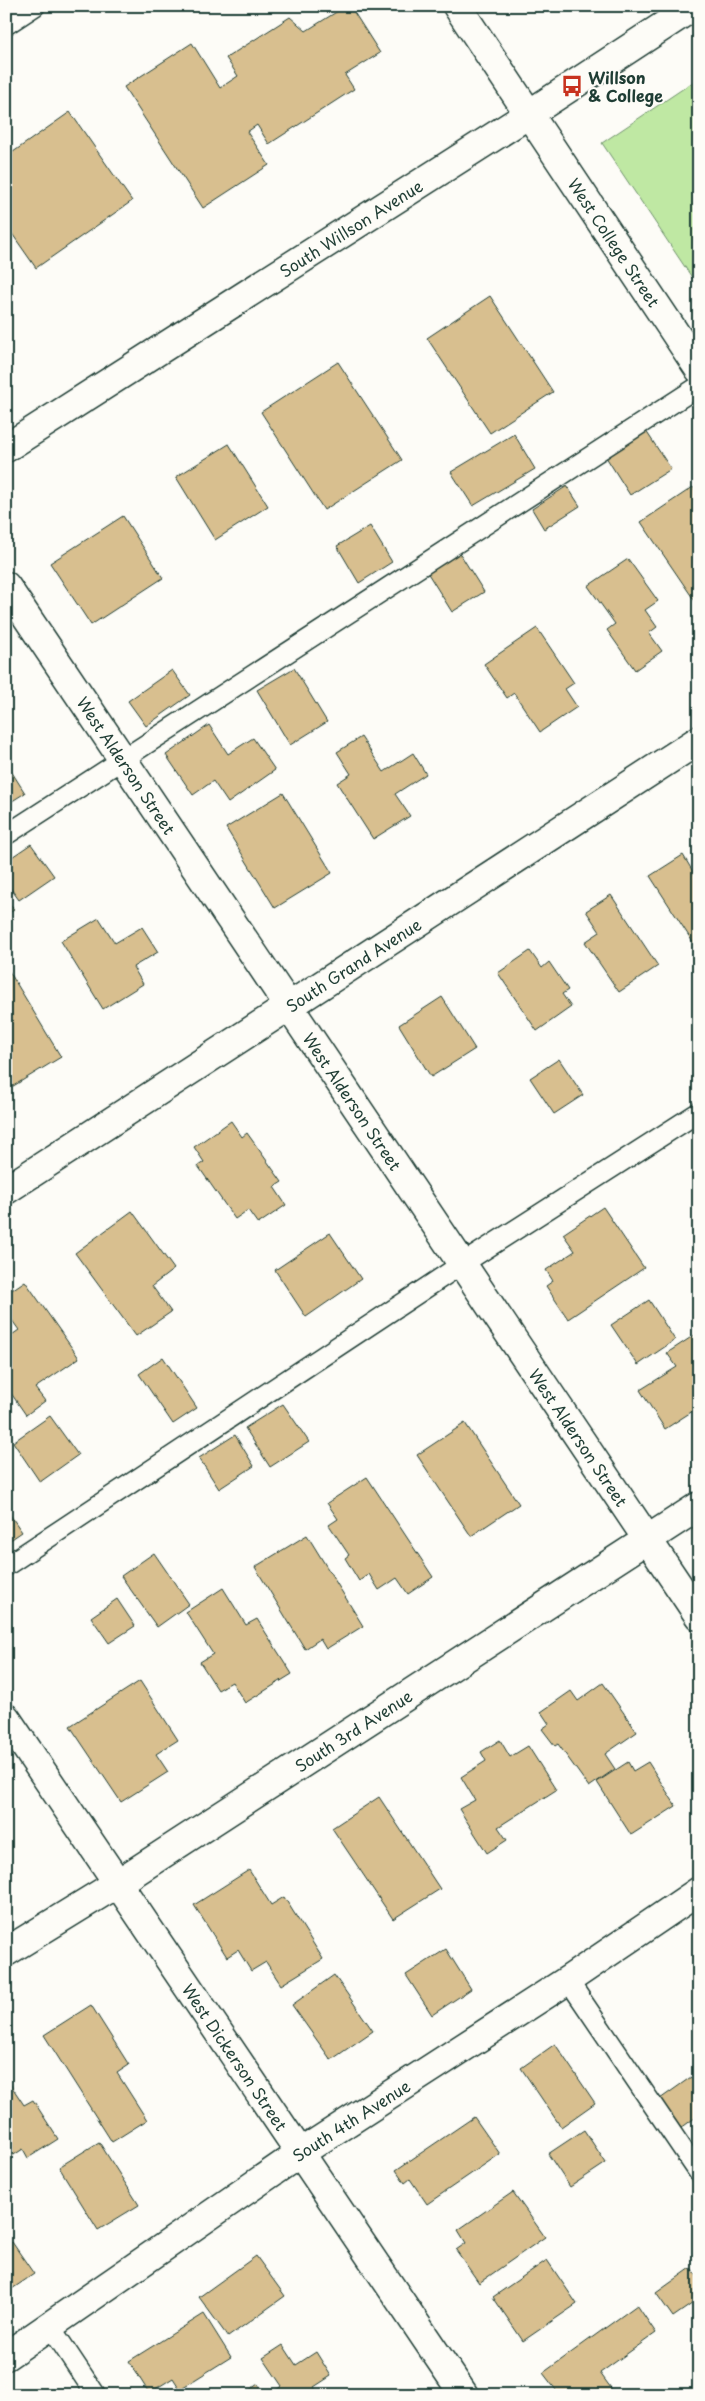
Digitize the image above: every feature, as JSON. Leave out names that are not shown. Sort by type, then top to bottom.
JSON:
[{"type":"street","name":"West College Street","points":[[457,6],[699,369]]},
{"type":"street","name":"South Willson Avenue","points":[[6,448],[529,114],[694,6]]},
{"type":"street","name":"West Alderson Street","points":[[6,586],[699,1616]]},
{"type":"street","name":"South Grand Avenue","points":[[6,1190],[699,740]]},
{"type":"street","name":"South 3rd Avenue","points":[[6,1952],[118,1883],[699,1506]]},
{"type":"street","name":"West Dickerson Street","points":[[6,1718],[464,2395]]},
{"type":"street","name":"South 4th Avenue","points":[[6,2356],[300,2152],[568,1980],[699,1891]]},
{"type":"lane","points":[[6,25],[35,6]]},
{"type":"lane","points":[[6,835],[699,386]]},
{"type":"lane","points":[[6,1566],[462,1264],[699,1112]]},
{"type":"lane","points":[[568,1980],[699,2174]]},
{"type":"lane","points":[[50,2326],[96,2395]]},
{"type":"green space","points":[[699,78],[699,288],[602,143]]},
{"type":"building","points":[[346,6],[350,6],[380,53],[345,75],[354,89],[269,144],[257,125],[247,132],[269,165],[203,208],[124,87],[192,43],[220,88],[238,76],[226,58],[290,17],[306,31]]},
{"type":"building","points":[[70,112],[132,201],[36,268],[6,225],[6,157]]},
{"type":"building","points":[[490,296],[553,392],[490,433],[427,338]]},
{"type":"building","points":[[338,362],[402,460],[324,510],[261,412]]},
{"type":"building","points":[[646,431],[671,469],[630,495],[606,457]]},
{"type":"building","points":[[514,434],[535,469],[473,506],[451,472]]},
{"type":"building","points":[[229,444],[268,506],[215,540],[176,477]]},
{"type":"building","points":[[567,486],[580,506],[544,529],[532,509]]},
{"type":"building","points":[[693,487],[699,496],[699,607],[641,522]]},
{"type":"building","points":[[123,516],[163,578],[91,625],[50,563]]},
{"type":"building","points":[[370,526],[392,562],[359,583],[337,546]]},
{"type":"building","points":[[459,552],[484,592],[452,612],[427,572]]},
{"type":"building","points":[[628,559],[658,601],[645,610],[657,627],[649,633],[662,651],[635,670],[607,630],[615,624],[588,586]]},
{"type":"building","points":[[537,628],[574,683],[565,689],[577,707],[540,732],[514,693],[507,698],[484,664]]},
{"type":"building","points":[[294,668],[327,722],[290,745],[257,690]]},
{"type":"building","points":[[172,670],[190,695],[146,726],[128,701]]},
{"type":"building","points":[[209,725],[228,754],[253,738],[275,770],[228,803],[213,781],[193,795],[166,755]]},
{"type":"building","points":[[361,737],[384,772],[413,753],[426,774],[395,794],[410,816],[373,839],[337,783],[351,774],[337,752]]},
{"type":"building","points":[[6,763],[25,793],[6,805]]},
{"type":"building","points":[[283,793],[332,873],[275,908],[226,828]]},
{"type":"building","points":[[31,844],[54,876],[19,900],[6,882],[6,861]]},
{"type":"building","points":[[683,855],[695,875],[699,872],[699,945],[696,947],[650,876]]},
{"type":"building","points":[[611,895],[658,966],[619,992],[585,942],[600,932],[586,911]]},
{"type":"building","points":[[6,898],[14,910],[6,915]]},
{"type":"building","points":[[99,918],[115,943],[142,927],[158,952],[133,967],[143,984],[103,1009],[61,941]]},
{"type":"building","points":[[530,951],[542,968],[549,962],[568,990],[562,994],[571,1007],[537,1031],[498,973]]},
{"type":"building","points":[[9,971],[61,1057],[10,1088],[6,1081],[6,972]]},
{"type":"building","points":[[442,997],[475,1049],[431,1077],[399,1025]]},
{"type":"building","points":[[559,1059],[583,1095],[554,1114],[530,1078]]},
{"type":"building","points":[[231,1121],[242,1137],[247,1133],[282,1182],[274,1187],[286,1205],[258,1224],[248,1210],[235,1219],[198,1166],[204,1162],[194,1147]]},
{"type":"building","points":[[603,1207],[644,1268],[568,1319],[546,1286],[553,1281],[546,1270],[575,1251],[563,1234]]},
{"type":"building","points":[[132,1211],[174,1269],[152,1286],[171,1312],[136,1336],[75,1253]]},
{"type":"building","points":[[330,1233],[361,1279],[306,1317],[275,1270]]},
{"type":"building","points":[[25,1281],[79,1358],[35,1388],[45,1401],[26,1415],[6,1386],[6,1339],[19,1330],[6,1312],[6,1294]]},
{"type":"building","points":[[649,1300],[675,1340],[638,1365],[611,1325]]},
{"type":"building","points":[[699,1332],[699,1407],[665,1429],[640,1390],[677,1367],[667,1353]]},
{"type":"building","points":[[163,1357],[197,1408],[173,1424],[139,1374]]},
{"type":"building","points":[[283,1404],[309,1442],[270,1467],[245,1428]]},
{"type":"building","points":[[50,1416],[78,1455],[40,1482],[13,1442]]},
{"type":"building","points":[[465,1423],[519,1504],[471,1536],[417,1455]]},
{"type":"building","points":[[235,1435],[254,1466],[219,1489],[199,1458]]},
{"type":"building","points":[[367,1477],[433,1577],[408,1594],[397,1578],[379,1590],[369,1574],[359,1581],[345,1558],[349,1555],[329,1525],[338,1519],[327,1503]]},
{"type":"building","points":[[6,1509],[22,1532],[6,1543]]},
{"type":"building","points":[[307,1535],[363,1626],[326,1649],[320,1639],[305,1649],[255,1567]]},
{"type":"building","points":[[154,1553],[189,1604],[157,1627],[121,1576]]},
{"type":"building","points":[[223,1588],[246,1625],[257,1619],[292,1674],[245,1703],[232,1682],[218,1690],[200,1662],[213,1654],[186,1612]]},
{"type":"building","points":[[117,1599],[135,1626],[109,1643],[91,1617]]},
{"type":"building","points":[[140,1681],[178,1740],[156,1754],[168,1772],[121,1802],[70,1726]]},
{"type":"building","points":[[603,1683],[637,1732],[605,1754],[615,1769],[589,1787],[558,1744],[555,1746],[542,1729],[549,1724],[541,1712],[571,1691],[578,1701]]},
{"type":"building","points":[[500,1740],[510,1757],[528,1746],[556,1790],[498,1827],[507,1840],[487,1853],[459,1809],[475,1800],[461,1777],[486,1761],[481,1752]]},
{"type":"building","points":[[628,1762],[633,1771],[648,1762],[676,1806],[631,1835],[597,1782]]},
{"type":"building","points":[[379,1797],[440,1889],[393,1919],[332,1828]]},
{"type":"building","points":[[249,1870],[271,1905],[284,1897],[323,1959],[281,1985],[266,1962],[251,1971],[238,1950],[227,1957],[194,1905]]},
{"type":"building","points":[[446,1949],[471,1989],[432,2015],[406,1975]]},
{"type":"building","points":[[334,1975],[373,2031],[331,2060],[292,2005]]},
{"type":"building","points":[[91,2005],[129,2065],[117,2073],[147,2120],[112,2142],[44,2035]]},
{"type":"building","points":[[555,2044],[595,2103],[561,2127],[521,2068]]},
{"type":"building","points":[[691,2077],[699,2088],[699,2115],[681,2128],[660,2099]]},
{"type":"building","points":[[10,2084],[24,2105],[33,2100],[58,2139],[28,2158],[23,2149],[6,2160],[6,2087]]},
{"type":"building","points":[[474,2117],[500,2154],[427,2204],[410,2179],[405,2183],[396,2170]]},
{"type":"building","points":[[584,2130],[606,2163],[570,2187],[548,2154]]},
{"type":"building","points":[[99,2142],[139,2205],[98,2230],[59,2167]]},
{"type":"building","points":[[513,2192],[545,2237],[479,2283],[456,2250],[466,2243],[458,2230]]},
{"type":"building","points":[[12,2242],[34,2274],[6,2293],[6,2246]]},
{"type":"building","points":[[256,2256],[285,2296],[228,2337],[199,2297]]},
{"type":"building","points":[[547,2260],[577,2304],[523,2341],[493,2297]]},
{"type":"building","points":[[691,2268],[699,2279],[699,2299],[673,2317],[656,2293]]},
{"type":"building","points":[[637,2305],[656,2333],[600,2373],[616,2395],[549,2395],[556,2390],[543,2373]]},
{"type":"building","points":[[204,2314],[231,2357],[180,2389],[173,2378],[149,2393],[129,2361]]},
{"type":"building","points":[[283,2345],[296,2365],[316,2352],[331,2376],[314,2387],[319,2395],[268,2395],[282,2386],[263,2358]]},
{"type":"building","points":[[258,2384],[264,2395],[242,2395]]},
{"type":"place","name":"Willson & College","points":[[572,86]]}]
